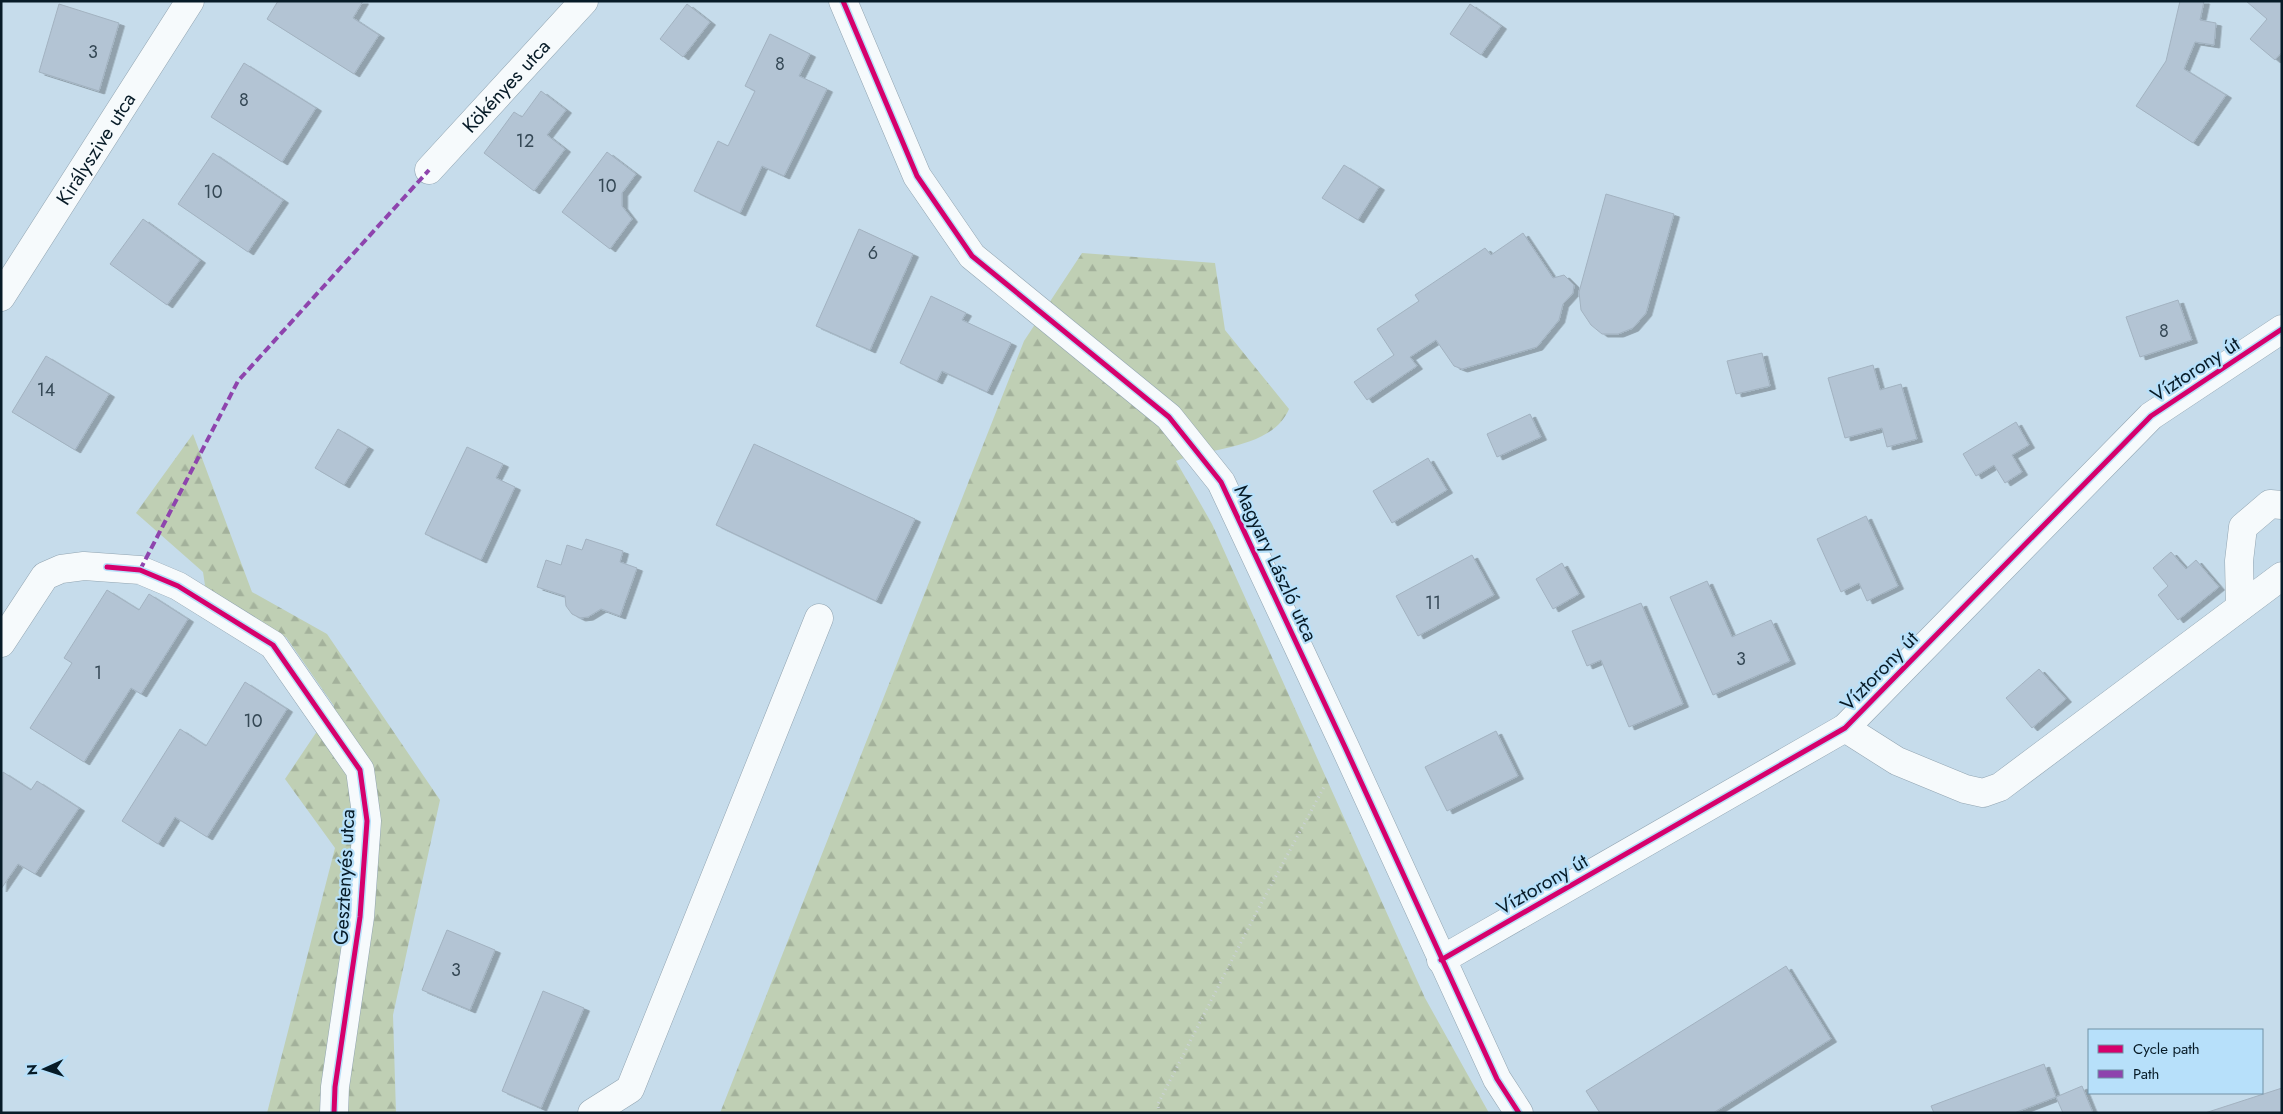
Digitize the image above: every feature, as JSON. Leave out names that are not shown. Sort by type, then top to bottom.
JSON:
[{"type":"street","name":"Királyszive utca","points":[[1,297],[190,1]]},
{"type":"street","name":"Kökényes utca","points":[[429,170],[584,1]]},
{"type":"street","name":"Magyary László utca","points":[[843,1],[917,176],[972,256],[1169,417],[1221,482],[1345,747],[1497,1080],[1519,1113]]},
{"type":"street","name":"Víztorony út","points":[[1441,960],[1844,728],[2151,416],[2282,329]]},
{"type":"street","points":[[2240,607],[2239,561],[2243,527],[2270,504],[2282,505]]},
{"type":"street","name":"Gesztenyés utca","points":[[1,643],[45,576],[61,569],[107,567],[140,570],[178,586],[273,645],[360,770],[367,821],[360,917],[335,1087],[334,1113]]},
{"type":"street","points":[[1844,728],[1897,761],[1965,788],[1983,792],[2000,787],[2282,576]]},
{"type":"street","points":[[592,1113],[630,1089],[819,618]]},
{"type":"path","points":[[1159,1113],[1158,1104],[1255,915],[1345,747]]},
{"type":"green space","points":[[1082,253],[1215,263],[1225,330],[1289,409],[1281,422],[1269,432],[1255,439],[1176,461],[1212,524],[1425,998],[1489,1113],[720,1113],[1024,341]]},
{"type":"green space","points":[[193,434],[252,592],[327,634],[440,800],[393,1015],[396,1113],[267,1113],[335,848],[285,779],[334,706],[286,637],[210,619],[203,572],[136,513]]},
{"type":"building","points":[[278,1],[363,1],[353,18],[379,35],[354,74],[267,19]]},
{"type":"building","points":[[2180,1],[2204,1],[2200,20],[2216,23],[2214,45],[2195,42],[2184,69],[2226,95],[2193,143],[2136,106],[2166,61]]},
{"type":"building","points":[[2246,1],[2282,1],[2282,52],[2275,60],[2250,39],[2267,19]]},
{"type":"building","points":[[59,4],[119,23],[99,91],[39,72]]},
{"type":"building","points":[[687,4],[710,22],[683,57],[660,39]]},
{"type":"building","points":[[1470,4],[1501,26],[1481,55],[1450,34]]},
{"type":"building","points":[[770,34],[810,54],[799,76],[827,89],[784,176],[762,166],[740,213],[694,191],[718,141],[728,146],[755,91],[745,86]]},
{"type":"building","points":[[244,63],[316,108],[282,162],[211,117]]},
{"type":"building","points":[[541,91],[566,110],[547,135],[565,149],[534,191],[484,153],[514,112],[522,117]]},
{"type":"building","points":[[607,152],[636,174],[622,193],[622,206],[632,219],[610,249],[562,212]]},
{"type":"building","points":[[213,153],[283,200],[248,252],[178,204]]},
{"type":"building","points":[[1344,165],[1379,187],[1358,220],[1322,198]]},
{"type":"building","points":[[1606,194],[1674,214],[1646,313],[1633,328],[1618,334],[1602,334],[1591,325],[1581,310],[1579,292]]},
{"type":"building","points":[[143,219],[200,260],[167,305],[110,264]]},
{"type":"building","points":[[859,229],[913,254],[870,350],[816,326]]},
{"type":"building","points":[[1523,233],[1553,278],[1564,275],[1574,285],[1573,293],[1563,304],[1559,320],[1537,347],[1462,369],[1454,366],[1436,340],[1410,357],[1417,366],[1367,400],[1354,382],[1394,355],[1377,329],[1419,301],[1415,295],[1485,248],[1491,255]]},
{"type":"building","points":[[931,296],[966,313],[962,320],[1011,343],[987,392],[942,371],[937,381],[900,363]]},
{"type":"building","points":[[2178,300],[2192,340],[2140,357],[2126,317]]},
{"type":"building","points":[[1762,353],[1770,386],[1736,394],[1727,361]]},
{"type":"building","points":[[46,356],[109,394],[75,450],[12,412]]},
{"type":"building","points":[[1873,365],[1880,390],[1901,384],[1917,439],[1887,447],[1882,428],[1845,438],[1828,378]]},
{"type":"building","points":[[1530,414],[1541,437],[1497,457],[1487,434]]},
{"type":"building","points":[[2016,422],[2029,445],[2012,455],[2022,472],[2005,483],[1994,465],[1976,476],[1963,454]]},
{"type":"building","points":[[338,429],[368,447],[344,485],[315,468]]},
{"type":"building","points":[[754,444],[915,519],[876,601],[716,525]]},
{"type":"building","points":[[467,447],[503,464],[496,478],[515,487],[481,560],[425,534]]},
{"type":"building","points":[[1428,458],[1447,490],[1392,523],[1373,491]]},
{"type":"building","points":[[1866,516],[1898,586],[1867,601],[1859,583],[1841,592],[1817,539]]},
{"type":"building","points":[[586,539],[623,551],[620,562],[637,568],[620,616],[601,609],[588,617],[580,618],[572,614],[566,606],[565,596],[537,587],[546,560],[561,565],[567,545],[582,550]]},
{"type":"building","points":[[2171,552],[2186,569],[2196,560],[2219,587],[2178,620],[2158,595],[2168,586],[2153,568]]},
{"type":"building","points":[[1472,555],[1494,595],[1418,636],[1396,596]]},
{"type":"building","points":[[1562,563],[1579,594],[1553,609],[1536,579]]},
{"type":"building","points":[[1707,581],[1732,637],[1771,620],[1790,661],[1713,695],[1670,597]]},
{"type":"building","points":[[107,590],[139,610],[149,594],[188,619],[141,694],[131,688],[84,762],[30,728],[72,663],[64,658]]},
{"type":"building","points":[[1641,603],[1683,704],[1629,727],[1601,660],[1587,666],[1572,631]]},
{"type":"building","points":[[2039,669],[2066,699],[2032,728],[2006,698]]},
{"type":"building","points":[[245,682],[287,709],[207,837],[175,817],[158,844],[122,821],[180,729],[206,746]]},
{"type":"building","points":[[1496,731],[1518,776],[1447,811],[1425,767]]},
{"type":"building","points":[[3,772],[31,790],[37,781],[79,808],[35,874],[18,864],[1,889]]},
{"type":"building","points":[[447,930],[495,950],[470,1010],[422,990]]},
{"type":"building","points":[[1786,966],[1831,1039],[1713,1113],[1600,1113],[1586,1091]]},
{"type":"building","points":[[543,991],[584,1008],[541,1108],[502,1091]]},
{"type":"building","points":[[2044,1064],[2056,1097],[2014,1113],[1934,1113],[1931,1106]]},
{"type":"building","points":[[2082,1086],[2093,1113],[2063,1113],[2056,1097]]},
{"type":"building","points":[[2282,1088],[2282,1113],[2205,1113]]},
{"type":"marked path","points":[[140,570],[238,381],[429,170]]},
{"type":"cycle path","points":[[843,1],[917,176],[972,256],[1169,417],[1221,482],[1497,1079],[1519,1113]]},
{"type":"cycle path","points":[[1441,960],[1845,728],[2151,416],[2282,329]]},
{"type":"cycle path","points":[[107,567],[140,570],[178,586],[273,645],[360,770],[367,821],[360,917],[335,1087],[334,1113]]}]
